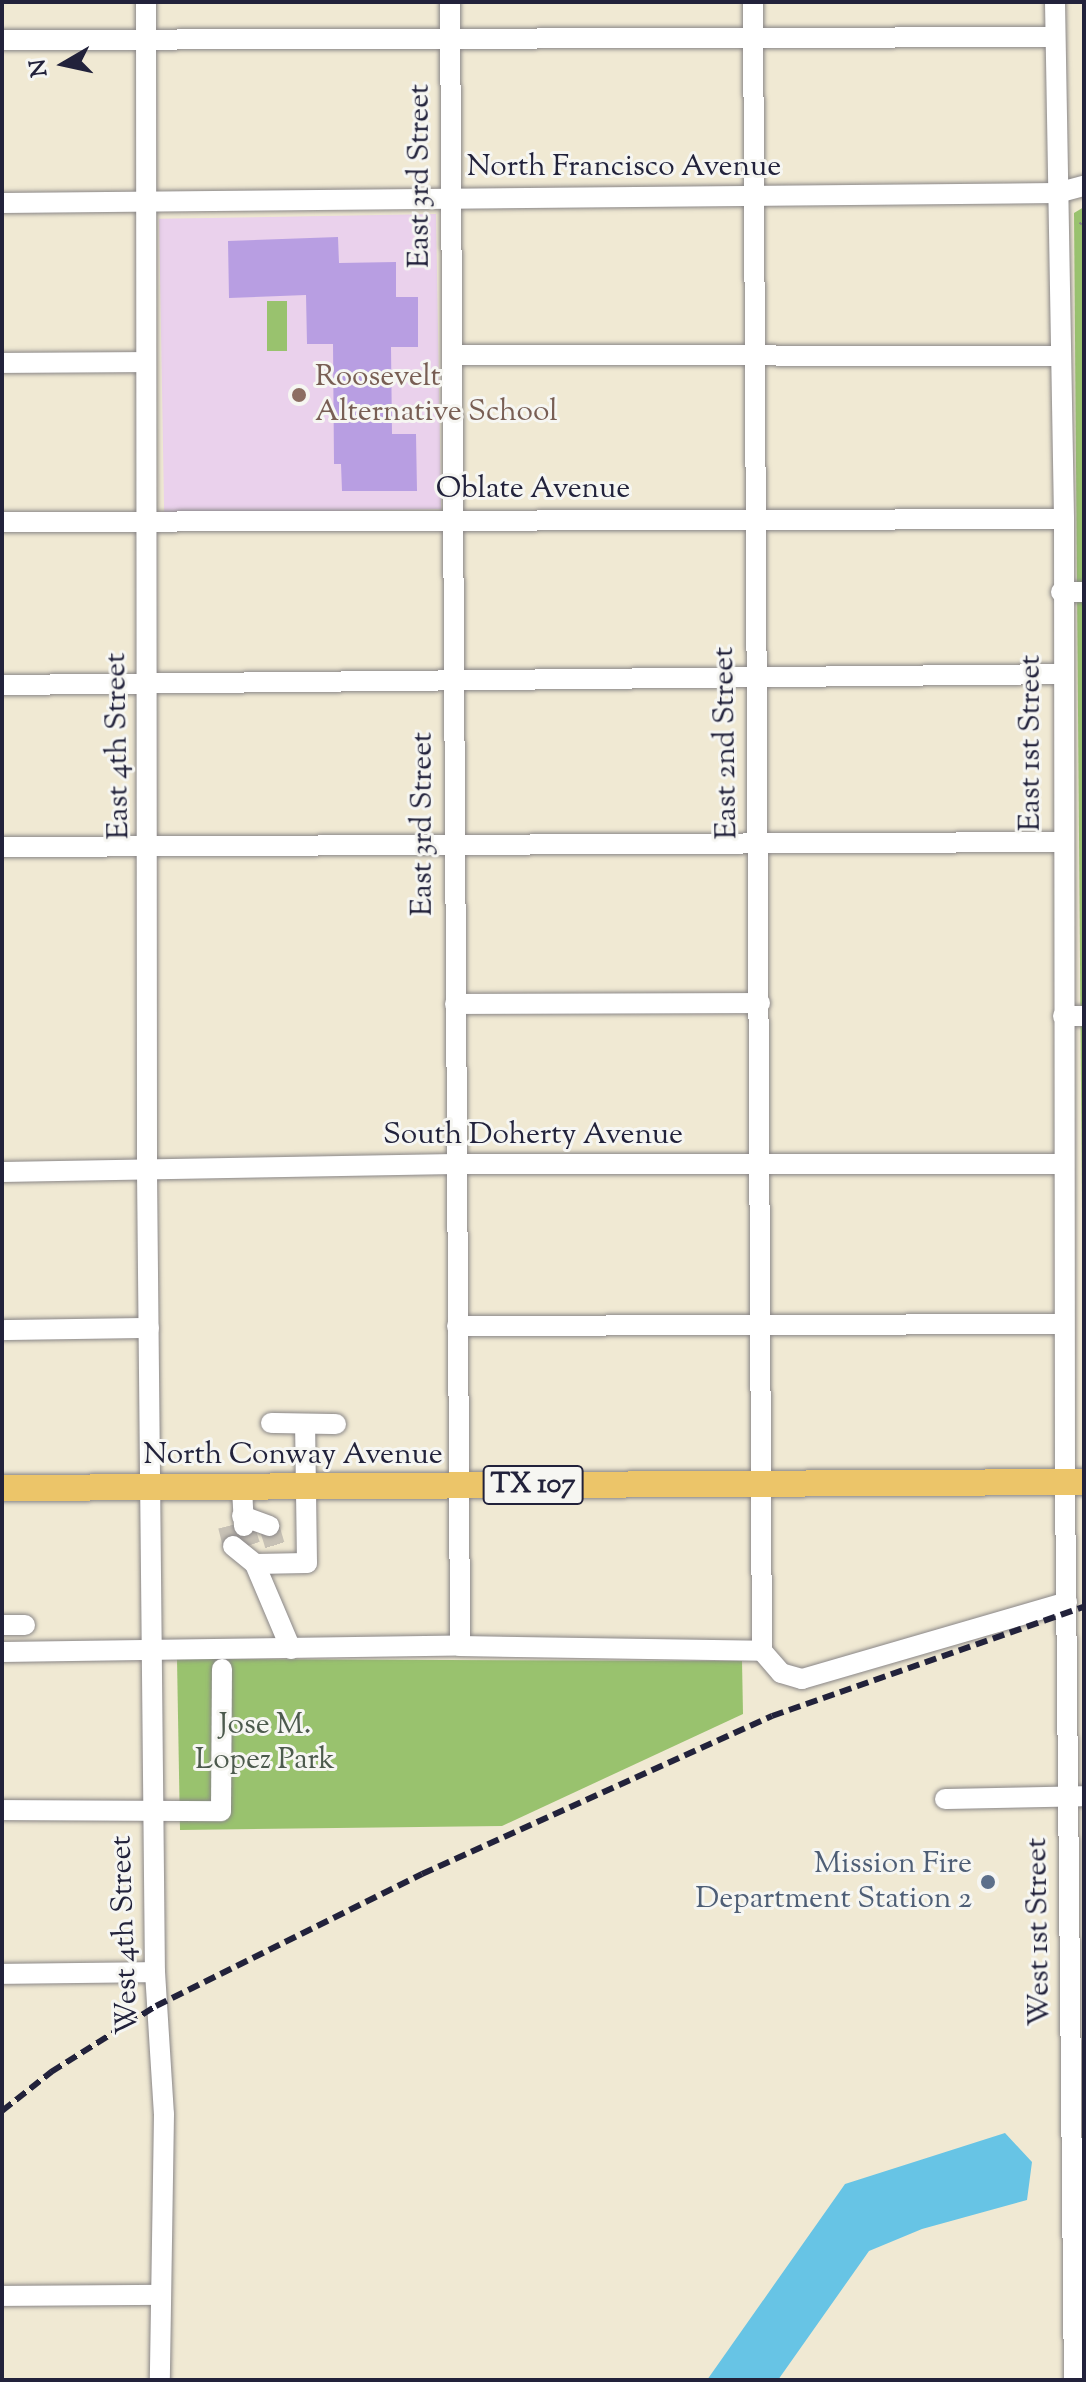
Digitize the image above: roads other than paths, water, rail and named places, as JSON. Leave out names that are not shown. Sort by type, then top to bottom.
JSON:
[{"type":"main road","name":"North Conway Avenue","points":[[2,1488],[1074,1483]]},
{"type":"street","name":"East 4th Street","points":[[146,2],[143,203],[150,843],[147,1172],[151,1489]]},
{"type":"street","name":"East 3rd Street","points":[[450,2],[460,1646]]},
{"type":"street","name":"East 2nd Street","points":[[753,2],[762,1651]]},
{"type":"street","name":"East 1st Street","points":[[1055,2],[1064,519],[1061,592],[1064,1164],[1074,1236],[1064,1324],[1074,1483]]},
{"type":"street","points":[[2,40],[1055,37]]},
{"type":"street","name":"North Francisco Avenue","points":[[2,203],[754,198],[1057,193],[1084,186]]},
{"type":"street","points":[[452,355],[1061,356]]},
{"type":"street","points":[[2,363],[145,362]]},
{"type":"street","name":"Oblate Avenue","points":[[2,522],[1064,519]]},
{"type":"street","points":[[1061,592],[1084,592]]},
{"type":"street","points":[[2,685],[148,686],[1062,674]]},
{"type":"street","points":[[2,847],[150,843],[1063,842]]},
{"type":"street","points":[[455,1004],[760,1003]]},
{"type":"street","points":[[1063,1016],[1084,1016]]},
{"type":"street","name":"South Doherty Avenue","points":[[2,1172],[147,1172],[455,1164],[1064,1164]]},
{"type":"street","points":[[457,1326],[1064,1324]]},
{"type":"street","points":[[2,1330],[149,1328]]},
{"type":"street","points":[[271,1423],[336,1424]]},
{"type":"street","points":[[242,1537],[307,1563],[305,1424]]},
{"type":"street","name":"West 1st Street","points":[[1074,1483],[1067,1602],[1076,1625],[1080,2283],[1074,2380]]},
{"type":"street","points":[[242,1488],[242,1537],[291,1649]]},
{"type":"street","name":"West 4th Street","points":[[151,1489],[155,1972],[164,2114],[160,2380]]},
{"type":"street","points":[[242,1537],[272,1536],[242,1537]]},
{"type":"street","points":[[2,1652],[460,1646],[762,1651],[781,1673],[821,1677],[1067,1602]]},
{"type":"street","points":[[2,1625],[25,1625]]},
{"type":"street","points":[[2,1810],[221,1811],[222,1669]]},
{"type":"street","points":[[945,1799],[1076,1796]]},
{"type":"street","points":[[2,1974],[155,1972]]},
{"type":"street","points":[[2,2296],[161,2295]]},
{"type":"water","points":[[1005,2133],[1032,2162],[1027,2200],[922,2229],[869,2251],[778,2380],[707,2380],[845,2184]]},
{"type":"tunnel","points":[[228,1526],[233,1546]]},
{"type":"tunnel","points":[[244,1526],[250,1545]]},
{"type":"tunnel","points":[[269,1526],[275,1546]]},
{"type":"railway","points":[[2,2111],[51,2072],[156,2006],[422,1874],[772,1716],[1084,1607]]},
{"type":"place","name":"Roosevelt Alternative School","points":[[299,395]]},
{"type":"place","name":"Mission Fire Department Station 2","points":[[988,1882]]},
{"type":"park label","name":"Jose M. Lopez Park","points":[[265,1743]]}]
